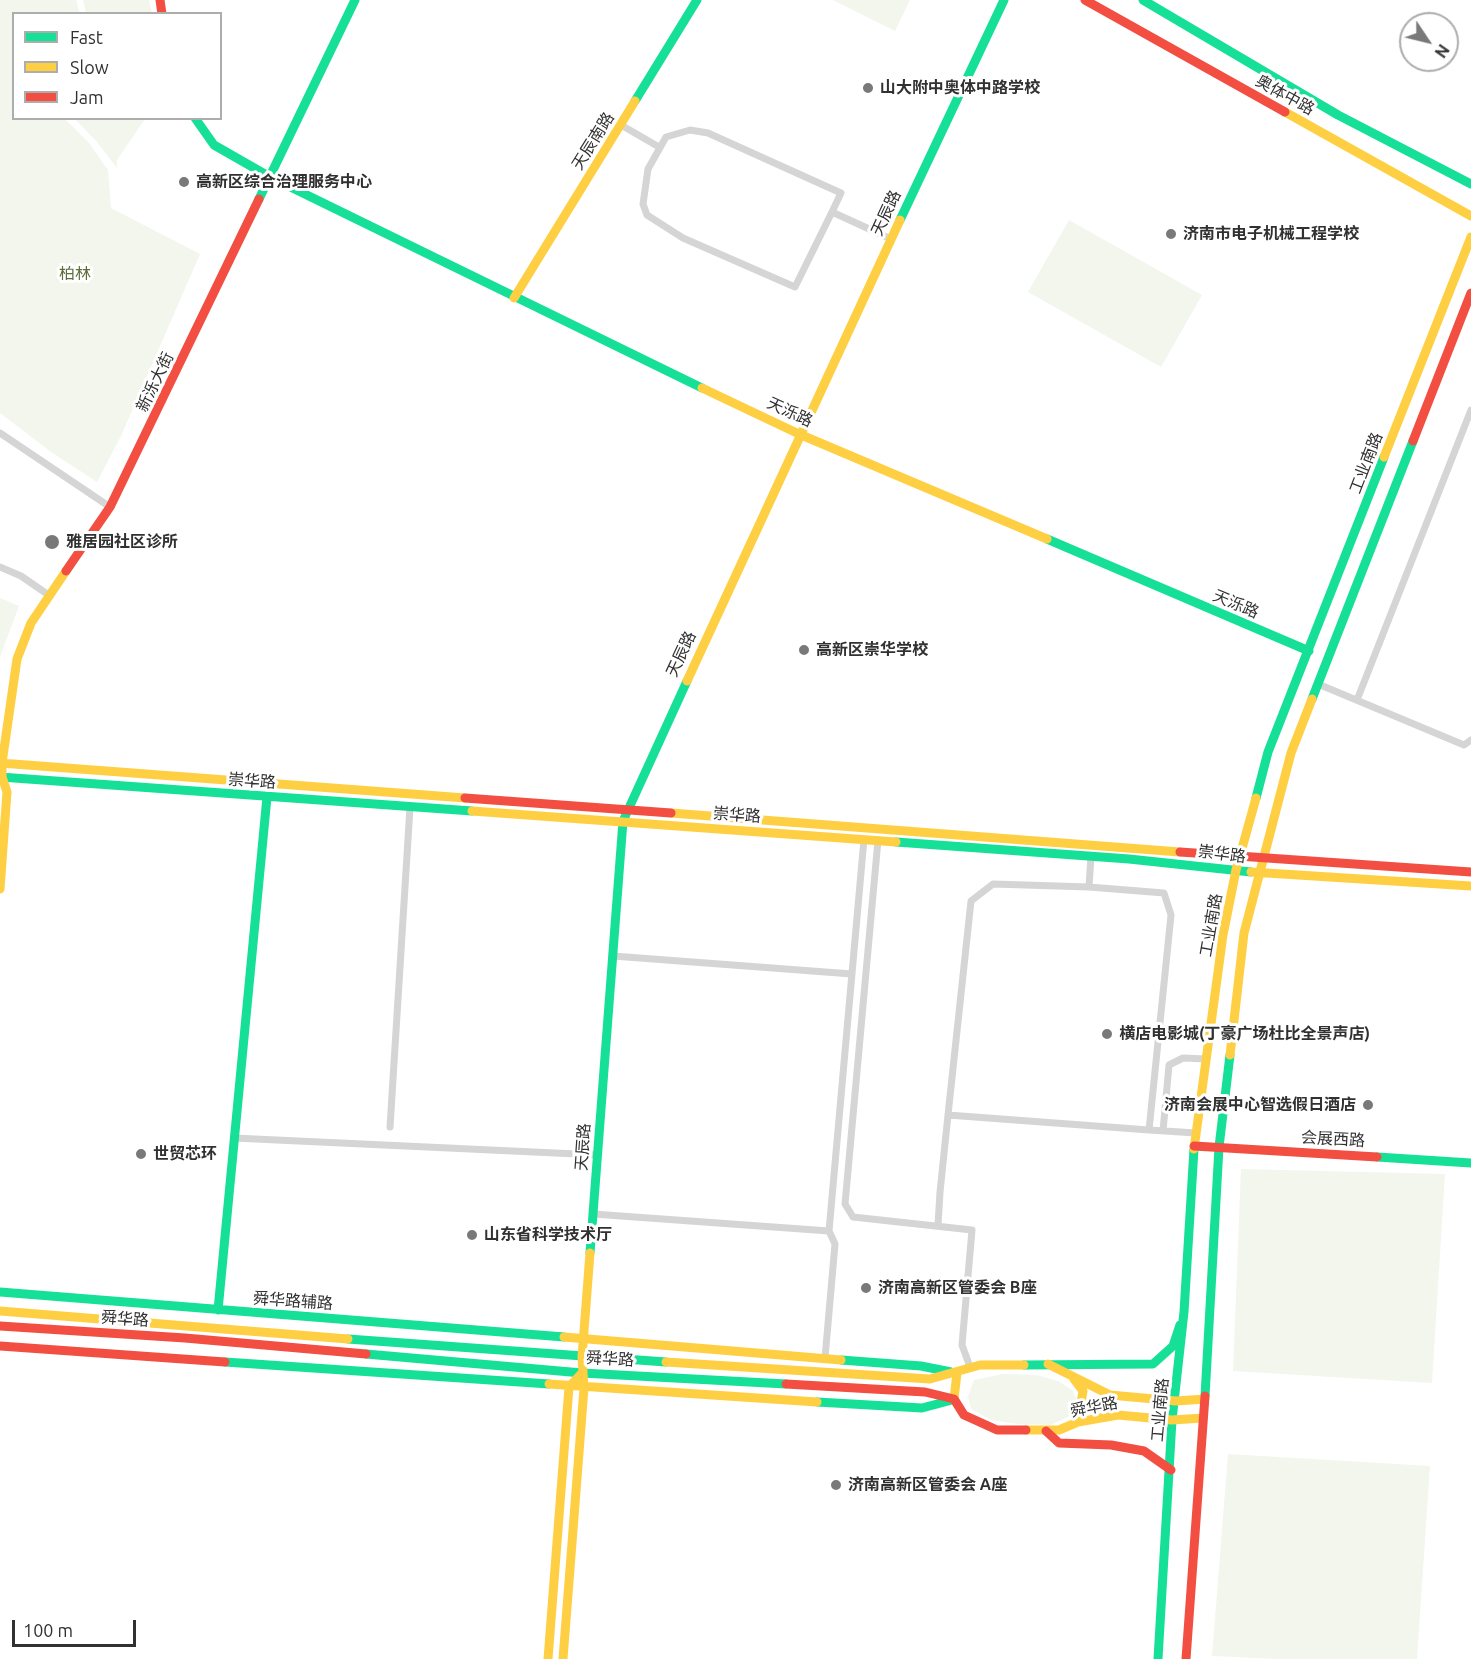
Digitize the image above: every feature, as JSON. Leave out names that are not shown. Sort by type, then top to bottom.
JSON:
[{"type":"main road","name":"新泺大街","points":[[0,889],[7,792],[1,778],[1,763],[17,659],[31,623],[110,507],[355,0]]},
{"type":"main road","name":"天辰南路","points":[[514,298],[697,0]]},
{"type":"main road","name":"天辰路","points":[[563,1659],[582,1388],[582,1357],[623,821],[799,434],[1004,0]]},
{"type":"main road","name":"奥体中路","points":[[1085,0],[1471,216]]},
{"type":"main road","name":"奥体中路","points":[[1143,0],[1338,115],[1471,184]]},
{"type":"main road","name":"天泺路","points":[[196,120],[214,145],[270,177],[514,298],[799,434],[1309,651]]},
{"type":"main road","name":"工业南路","points":[[1158,1659],[1171,1470],[1172,1420],[1176,1401],[1184,1312],[1194,1146],[1223,934],[1236,870],[1268,752],[1471,237]]},
{"type":"main road","name":"工业南路","points":[[1186,1659],[1205,1399],[1219,1147],[1244,933],[1291,753],[1471,293]]},
{"type":"main road","name":"崇华路","points":[[1,763],[627,808],[1131,847],[1239,858],[1471,872]]},
{"type":"main road","name":"崇华路","points":[[1,778],[623,821],[1091,856],[1260,873],[1471,886]]},
{"type":"main road","points":[[218,1310],[267,797]]},
{"type":"main road","name":"会展西路","points":[[1194,1146],[1471,1162]]},
{"type":"main road","name":"舜华路辅路","points":[[0,1292],[921,1366],[957,1373]]},
{"type":"main road","name":"舜华路","points":[[0,1311],[582,1357],[930,1378],[957,1373],[970,1367],[1046,1363],[1110,1395],[1176,1401],[1205,1399]]},
{"type":"main road","points":[[1046,1363],[1129,1366],[1153,1364],[1173,1346],[1184,1312]]},
{"type":"main road","name":"舜华路","points":[[0,1326],[185,1338],[582,1373],[925,1392],[954,1399],[964,1415],[982,1425],[998,1430],[1059,1430],[1078,1422],[1118,1415],[1172,1420],[1203,1418]]},
{"type":"main road","points":[[0,1346],[582,1388],[922,1408],[954,1399],[957,1373]]},
{"type":"main road","points":[[548,1659],[569,1387],[582,1373]]},
{"type":"main road","points":[[1073,1377],[1083,1391],[1078,1422]]},
{"type":"main road","points":[[1046,1431],[1059,1443],[1111,1445],[1144,1452],[1171,1470]]},
{"type":"street","points":[[621,124],[659,147]]},
{"type":"street","points":[[690,130],[708,133],[841,193],[832,212],[795,287],[683,238],[646,215],[643,204],[648,169],[659,147],[666,137],[690,130]]},
{"type":"street","points":[[832,212],[891,239]]},
{"type":"street","points":[[1357,700],[1471,410]]},
{"type":"street","points":[[0,433],[110,507]]},
{"type":"street","points":[[0,567],[21,576],[50,596]]},
{"type":"street","points":[[1318,684],[1464,745],[1471,740]]},
{"type":"street","points":[[390,1127],[410,807]]},
{"type":"street","points":[[825,1358],[835,1244],[829,1231],[864,839]]},
{"type":"street","points":[[878,840],[845,1204],[853,1217],[972,1230],[962,1346],[970,1367]]},
{"type":"street","points":[[1089,887],[1091,856]]},
{"type":"street","points":[[939,1225],[948,1115],[971,901],[993,884],[1089,887],[1164,893],[1171,915],[1149,1130]]},
{"type":"street","points":[[613,956],[852,974]]},
{"type":"street","points":[[1163,1131],[1169,1065],[1183,1058],[1206,1059]]},
{"type":"street","points":[[948,1115],[1196,1133]]},
{"type":"street","points":[[234,1138],[598,1155]]},
{"type":"street","points":[[593,1214],[829,1231]]},
{"type":"green space","name":"柏林","points":[[0,0],[76,0],[80,12],[12,12],[12,120],[67,121],[89,143],[108,170],[111,208],[200,254],[121,436],[97,482],[51,452],[0,413]]},
{"type":"green space","points":[[83,0],[149,0],[152,12],[86,12]]},
{"type":"green space","points":[[833,0],[910,0],[895,31]]},
{"type":"green space","points":[[76,120],[144,120],[117,160],[117,168]]},
{"type":"green space","points":[[1069,220],[1202,295],[1161,367],[1028,292]]},
{"type":"green space","points":[[0,598],[19,606],[0,657]]},
{"type":"green space","points":[[1241,1169],[1445,1174],[1432,1383],[1233,1371]]},
{"type":"green space","points":[[1003,1374],[1037,1375],[1058,1381],[1072,1390],[1077,1400],[1074,1410],[1068,1417],[1050,1425],[991,1420],[971,1409],[968,1396],[974,1380]]},
{"type":"green space","points":[[1228,1454],[1430,1466],[1417,1659],[1278,1659],[1212,1656]]},
{"type":"traffic: fast","points":[[259,199],[355,0]]},
{"type":"traffic: fast","points":[[635,101],[697,0]]},
{"type":"traffic: fast","points":[[900,220],[1004,0]]},
{"type":"traffic: fast","points":[[1143,0],[1338,115],[1471,184]]},
{"type":"traffic: fast","points":[[196,120],[214,145],[270,177],[702,388]]},
{"type":"traffic: fast","points":[[1312,699],[1413,441]]},
{"type":"traffic: fast","points":[[1256,798],[1268,752],[1384,457]]},
{"type":"traffic: fast","points":[[1047,539],[1309,651]]},
{"type":"traffic: fast","points":[[590,1253],[623,821],[687,681]]},
{"type":"traffic: fast","points":[[0,777],[472,811]]},
{"type":"traffic: fast","points":[[218,1310],[267,797]]},
{"type":"traffic: fast","points":[[896,842],[1129,859],[1251,872]]},
{"type":"traffic: fast","points":[[1205,1396],[1219,1147],[1230,1055]]},
{"type":"traffic: fast","points":[[1158,1659],[1172,1420],[1184,1312],[1194,1149]]},
{"type":"traffic: fast","points":[[1377,1157],[1471,1163]]},
{"type":"traffic: fast","points":[[0,1292],[564,1337]]},
{"type":"traffic: fast","points":[[1024,1365],[1153,1364],[1173,1346],[1180,1325]]},
{"type":"traffic: fast","points":[[348,1339],[666,1362]]},
{"type":"traffic: fast","points":[[366,1354],[582,1373],[786,1384]]},
{"type":"traffic: fast","points":[[841,1360],[921,1366],[951,1372]]},
{"type":"traffic: fast","points":[[225,1362],[549,1384]]},
{"type":"traffic: fast","points":[[817,1402],[922,1408],[952,1400]]},
{"type":"traffic: slow","points":[[514,298],[635,101]]},
{"type":"traffic: slow","points":[[1285,112],[1471,216]]},
{"type":"traffic: slow","points":[[687,681],[900,220]]},
{"type":"traffic: slow","points":[[1384,457],[1471,237]]},
{"type":"traffic: slow","points":[[702,388],[799,434],[1047,539]]},
{"type":"traffic: slow","points":[[0,889],[7,792],[2,777],[2,763],[17,659],[31,623],[66,571]]},
{"type":"traffic: slow","points":[[1230,1055],[1244,933],[1291,753],[1312,699]]},
{"type":"traffic: slow","points":[[0,763],[465,798]]},
{"type":"traffic: slow","points":[[1194,1149],[1223,935],[1236,870],[1256,798]]},
{"type":"traffic: slow","points":[[472,811],[896,842]]},
{"type":"traffic: slow","points":[[671,813],[1180,852]]},
{"type":"traffic: slow","points":[[1251,872],[1471,886]]},
{"type":"traffic: slow","points":[[563,1659],[584,1388],[582,1357],[590,1253]]},
{"type":"traffic: slow","points":[[0,1311],[348,1339]]},
{"type":"traffic: slow","points":[[564,1337],[841,1360]]},
{"type":"traffic: slow","points":[[666,1362],[930,1379],[980,1365],[1024,1365]]},
{"type":"traffic: slow","points":[[1048,1364],[1110,1395],[1176,1401],[1205,1399]]},
{"type":"traffic: slow","points":[[548,1659],[569,1387],[582,1373]]},
{"type":"traffic: slow","points":[[954,1399],[957,1373]]},
{"type":"traffic: slow","points":[[1074,1379],[1083,1391],[1078,1422]]},
{"type":"traffic: slow","points":[[549,1384],[817,1402]]},
{"type":"traffic: slow","points":[[1026,1430],[1059,1430],[1078,1422],[1118,1415],[1172,1420],[1203,1418]]},
{"type":"traffic: jam","points":[[160,0],[162,12]]},
{"type":"traffic: jam","points":[[1085,0],[1285,112]]},
{"type":"traffic: jam","points":[[66,571],[110,507],[259,199]]},
{"type":"traffic: jam","points":[[1413,441],[1471,293]]},
{"type":"traffic: jam","points":[[465,798],[671,813]]},
{"type":"traffic: jam","points":[[1180,852],[1471,872]]},
{"type":"traffic: jam","points":[[1194,1146],[1377,1157]]},
{"type":"traffic: jam","points":[[0,1326],[185,1338],[366,1354]]},
{"type":"traffic: jam","points":[[0,1346],[225,1362]]},
{"type":"traffic: jam","points":[[786,1384],[925,1392],[954,1399],[964,1415],[997,1430],[1026,1430]]},
{"type":"traffic: jam","points":[[1186,1659],[1205,1396]]},
{"type":"traffic: jam","points":[[1046,1431],[1059,1443],[1111,1445],[1144,1451],[1171,1470]]},
{"type":"place","name":"山大附中奥体中路学校","points":[[868,88]]},
{"type":"place","name":"高新区综合治理服务中心","points":[[184,182]]},
{"type":"place","name":"济南市电子机械工程学校","points":[[1171,234]]},
{"type":"place","name":"雅居园社区诊所","points":[[52,542]]},
{"type":"place","name":"高新区崇华学校","points":[[804,650]]},
{"type":"place","name":"横店电影城(丁豪广场杜比全景声店)","points":[[1107,1034]]},
{"type":"place","name":"济南会展中心智选假日酒店","points":[[1368,1105]]},
{"type":"place","name":"世贸芯环","points":[[141,1154]]},
{"type":"place","name":"山东省科学技术厅","points":[[472,1235]]},
{"type":"place","name":"济南高新区管委会 B座","points":[[866,1288]]},
{"type":"place","name":"济南高新区管委会 A座","points":[[836,1485]]}]
